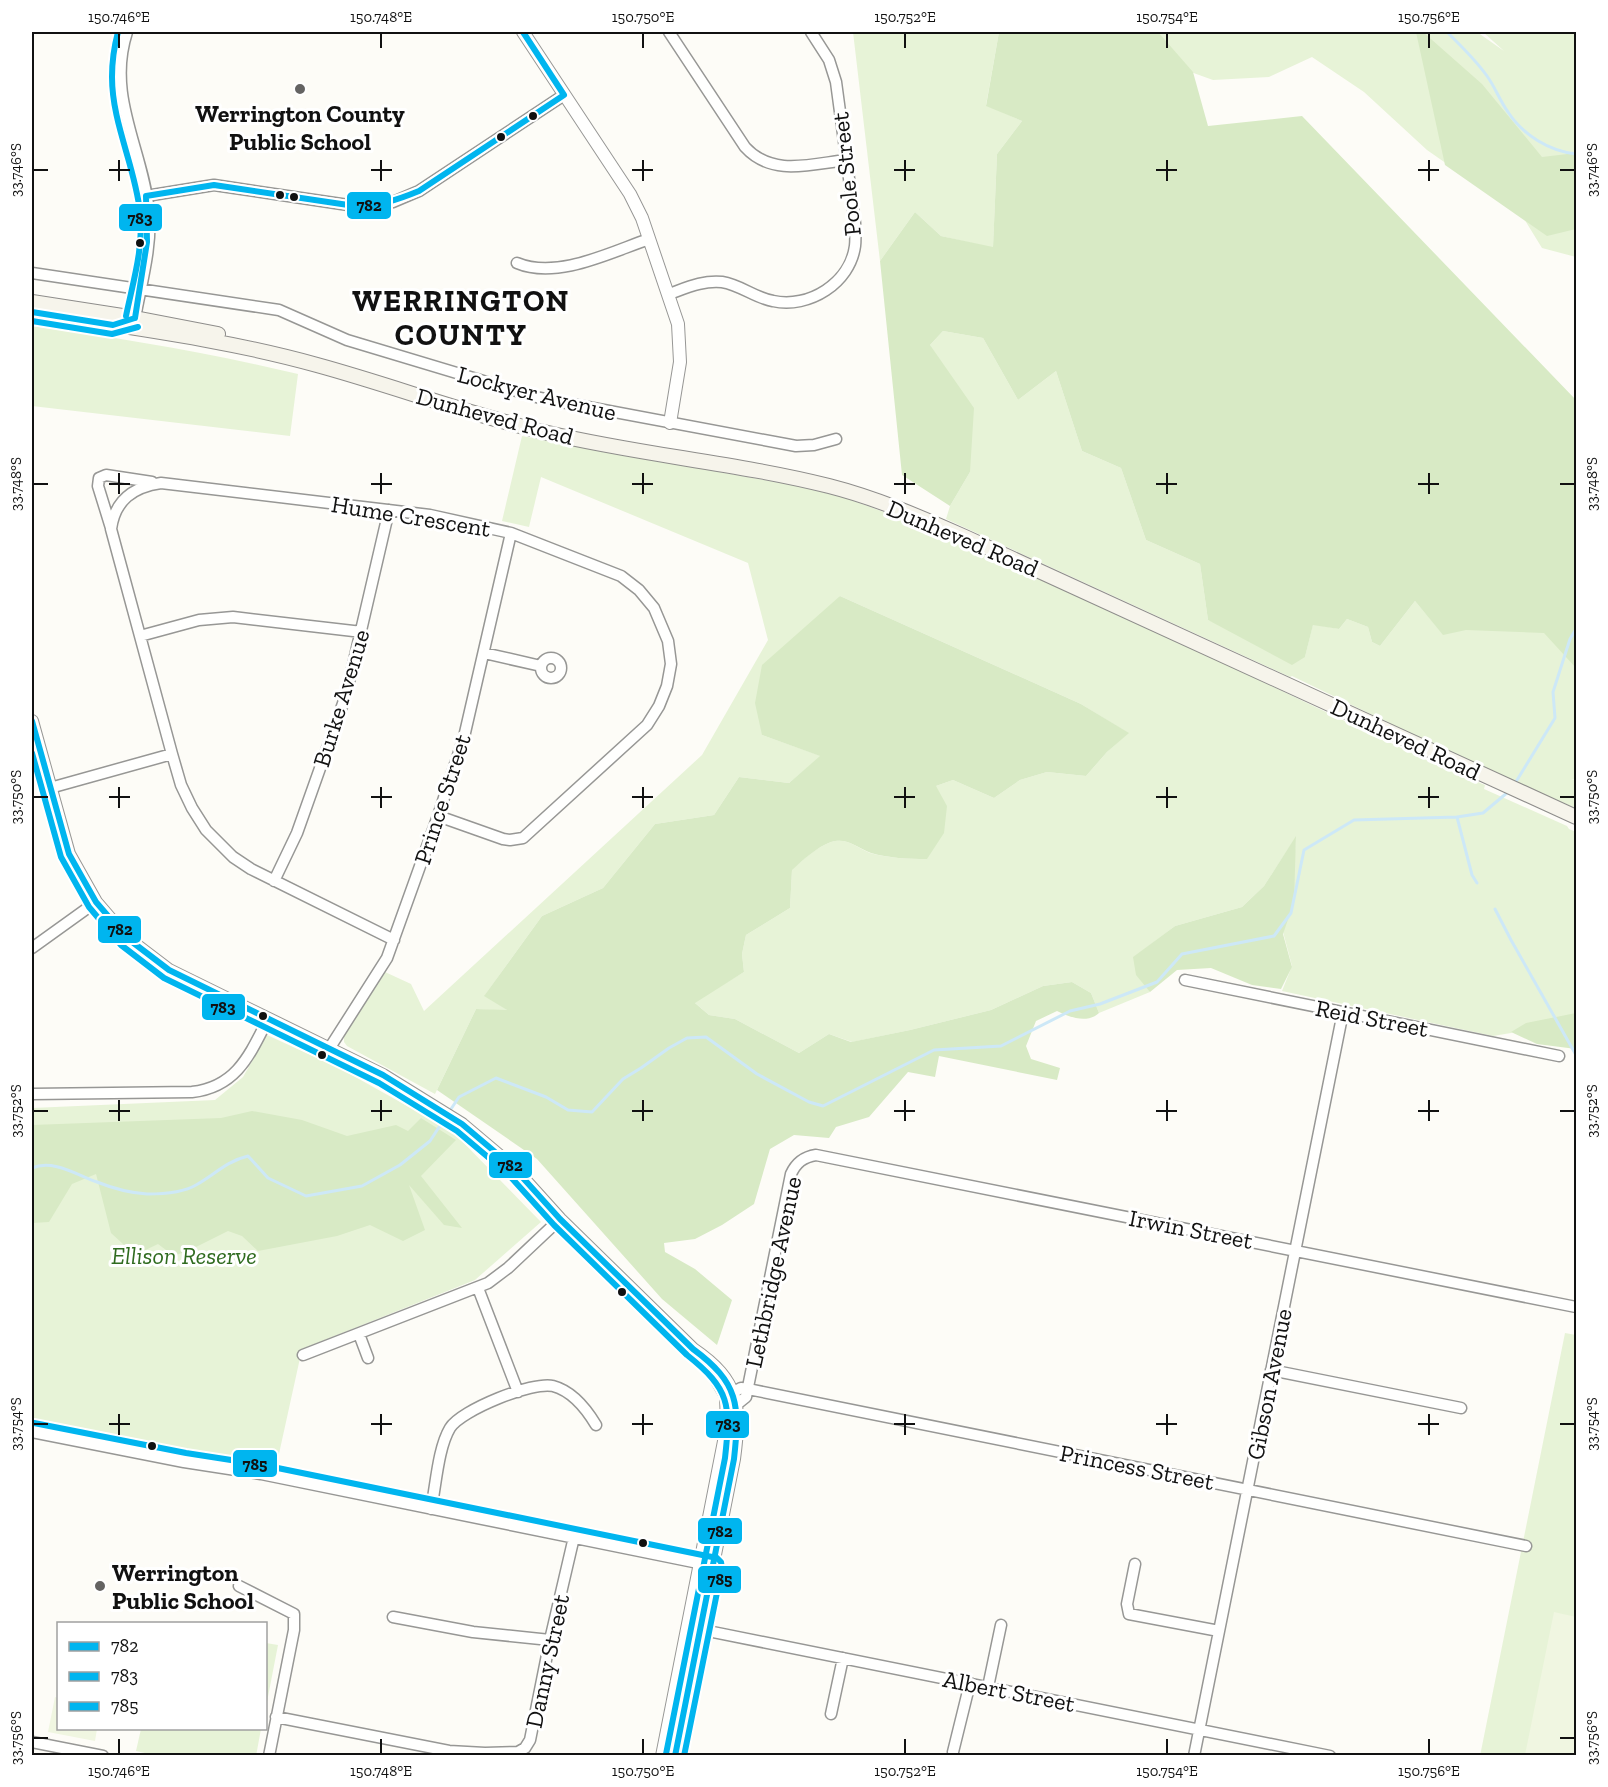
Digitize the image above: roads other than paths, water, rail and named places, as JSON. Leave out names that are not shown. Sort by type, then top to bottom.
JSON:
[{"type":"main road","name":"Dunheved Road","points":[[32,302],[135,318],[241,339],[297,355],[314,364]]},
{"type":"main road","name":"Dunheved Road","points":[[32,312],[158,332],[314,364],[550,434],[803,480],[888,504],[965,537],[1576,818]]},
{"type":"main road","points":[[112,325],[135,318],[158,332]]},
{"type":"street","points":[[127,32],[120,65],[120,92],[146,196],[149,229],[135,318]]},
{"type":"street","points":[[523,32],[630,194],[642,218],[678,324],[680,352],[670,423]]},
{"type":"street","points":[[669,32],[745,147],[756,157],[769,164],[784,167],[846,160]]},
{"type":"street","name":"Poole Street","points":[[669,294],[698,283],[721,282],[739,286],[767,300],[788,303],[811,298],[828,289],[848,266],[855,245],[855,223],[834,75],[829,60],[811,32]]},
{"type":"street","points":[[146,196],[214,185],[355,206],[383,205],[419,191],[564,95]]},
{"type":"street","points":[[517,263],[537,269],[562,267],[649,239]]},
{"type":"street","name":"Lockyer Avenue","points":[[32,273],[279,310],[341,337],[540,398],[796,446],[814,445],[836,439]]},
{"type":"street","name":"Hume Crescent","points":[[394,940],[240,863],[206,830],[185,796],[172,754],[111,529],[100,497],[97,483],[99,478],[106,475],[430,515],[511,533],[613,572],[639,590],[658,614],[666,634],[671,664],[667,686],[659,706],[647,725],[523,838],[503,839],[438,816]]},
{"type":"street","name":"Hume Crescent","points":[[111,529],[117,510],[124,498],[134,489],[161,483]]},
{"type":"street","name":"Burke Avenue","points":[[274,881],[297,833],[346,695],[389,510]]},
{"type":"street","name":"Prince Street","points":[[329,1049],[387,958],[438,816],[462,746],[511,533]]},
{"type":"street","points":[[140,636],[199,620],[233,617],[362,632]]},
{"type":"street","points":[[484,653],[541,666]]},
{"type":"street","points":[[32,720],[36,752],[50,788],[69,854],[96,902],[115,926],[154,960],[184,978],[398,1083],[462,1124],[514,1168],[560,1219],[693,1349],[719,1371],[731,1399],[737,1432],[734,1459],[706,1565],[675,1755]]},
{"type":"street","points":[[50,788],[172,754]]},
{"type":"street","points":[[32,948],[96,902]]},
{"type":"street","name":"Reid Street","points":[[1185,981],[1559,1056]]},
{"type":"street","name":"Gibson Avenue","points":[[1194,1755],[1343,1012]]},
{"type":"street","points":[[32,1095],[192,1092],[210,1088],[227,1079],[243,1065],[268,1019]]},
{"type":"street","name":"Irwin Street","points":[[805,1158],[821,1156],[1576,1307]]},
{"type":"street","name":"Lethbridge Avenue","points":[[748,1389],[791,1174],[794,1167],[805,1158]]},
{"type":"street","points":[[303,1355],[478,1288],[501,1274],[560,1219]]},
{"type":"street","points":[[478,1288],[518,1392]]},
{"type":"street","points":[[359,1334],[368,1358]]},
{"type":"street","points":[[1271,1370],[1461,1408]]},
{"type":"street","points":[[431,1509],[444,1443],[453,1424],[469,1411],[538,1385],[557,1387],[582,1405],[597,1425]]},
{"type":"street","name":"Princess Street","points":[[731,1399],[741,1388],[748,1389],[1526,1546]]},
{"type":"street","points":[[32,1432],[184,1462],[261,1474],[706,1565]]},
{"type":"street","name":"Danny Street","points":[[276,1717],[449,1751],[518,1752],[525,1748],[530,1740],[574,1537]]},
{"type":"street","points":[[1135,1564],[1127,1604],[1128,1614],[1219,1631]]},
{"type":"street","points":[[239,1586],[294,1614],[294,1630],[269,1755]]},
{"type":"street","points":[[393,1617],[473,1632],[550,1640]]},
{"type":"street","points":[[988,1687],[1001,1625]]},
{"type":"street","points":[[662,1755],[694,1628]]},
{"type":"street","name":"Albert Street","points":[[694,1628],[1330,1755]]},
{"type":"street","points":[[831,1714],[843,1658]]},
{"type":"street","points":[[953,1752],[970,1683]]},
{"type":"street","points":[[32,1742],[102,1755]]},
{"type":"waterway","points":[[1447,32],[1490,80],[1505,108],[1521,128],[1547,145],[1576,154]]},
{"type":"waterway","points":[[1514,785],[1555,718],[1553,692],[1570,639],[1576,629]]},
{"type":"waterway","points":[[449,1112],[459,1097],[496,1078],[546,1097],[568,1110],[592,1112],[623,1079],[669,1048],[687,1038],[706,1037],[757,1074],[809,1102],[823,1106],[934,1050],[1001,1046],[1070,1011],[1100,1004],[1157,982],[1182,954],[1274,936],[1291,913],[1304,850],[1354,820],[1457,817],[1483,813],[1508,792]]},
{"type":"waterway","points":[[1457,817],[1472,875],[1477,883]]},
{"type":"waterway","points":[[1495,909],[1576,1055]]},
{"type":"waterway","points":[[32,1168],[48,1165],[122,1190],[159,1194],[191,1188],[227,1165],[248,1156],[268,1178],[306,1196],[362,1186],[400,1165],[430,1141],[445,1118]]},
{"type":"place","name":"Werrington County Public School","points":[[300,89]]},
{"type":"place","name":"Werrington Public School","points":[[100,1586]]},
{"type":"district","name":"WERRINGTON COUNTY","points":[[461,318]]},
{"type":"park label","name":"Ellison Reserve","points":[[184,1255]]}]
